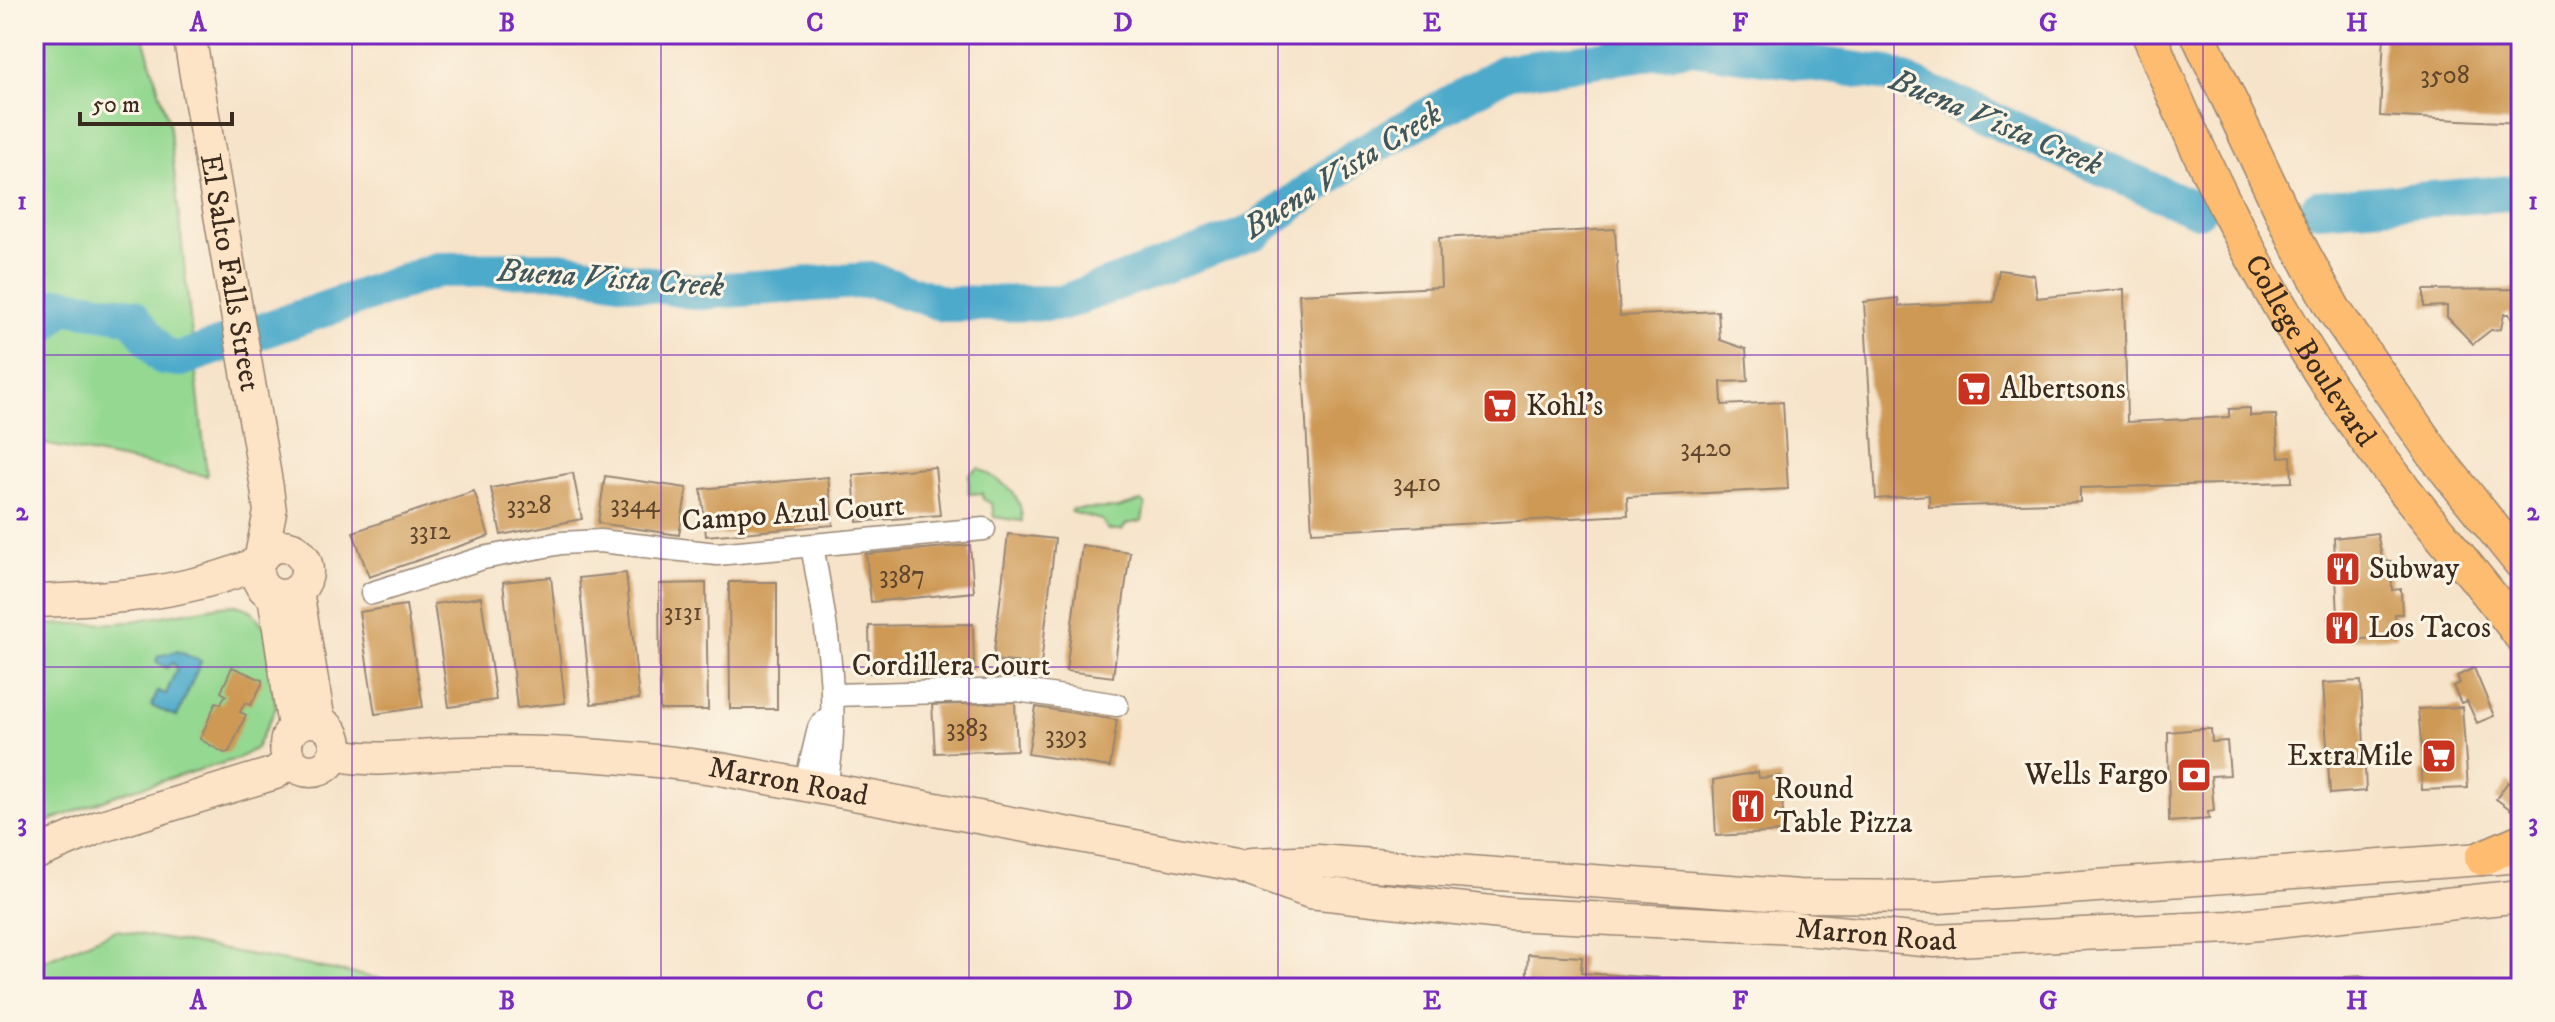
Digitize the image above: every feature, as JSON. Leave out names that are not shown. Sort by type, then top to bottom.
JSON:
[{"type":"main road","name":"College Boulevard","points":[[2149,34],[2165,75],[2278,304],[2399,484],[2482,580],[2521,636]]},
{"type":"main road","name":"College Boulevard","points":[[2198,34],[2295,239],[2334,310],[2415,427],[2521,563]]},
{"type":"main road","points":[[2278,304],[2308,310],[2391,426],[2405,433],[2415,427]]},
{"type":"main road","points":[[2482,858],[2521,841]]},
{"type":"street","name":"El Salto Falls Street","points":[[189,34],[269,500],[274,573],[306,724]]},
{"type":"street","name":"Campo Azul Court","points":[[372,593],[417,583],[483,558],[600,541],[717,554],[984,529]]},
{"type":"street","points":[[812,546],[835,730],[815,788]]},
{"type":"street","points":[[34,601],[106,599],[274,573]]},
{"type":"street","name":"Cordillera Court","points":[[831,706],[1017,690],[1117,705]]},
{"type":"street","points":[[306,724],[335,738],[335,754],[319,770],[303,770],[291,761],[286,742],[306,724]]},
{"type":"street","name":"Marron Road","points":[[335,754],[354,758],[464,753],[628,757],[720,769],[1236,865],[1310,892],[1495,912],[1794,928],[1934,941],[2230,927],[2521,896]]},
{"type":"street","points":[[34,854],[99,827],[275,773],[291,761]]},
{"type":"street","name":"Marron Road","points":[[1236,865],[1318,861],[1798,896],[1939,897],[2521,856]]},
{"type":"green space","points":[[34,34],[142,34],[169,123],[207,476],[34,442]]},
{"type":"green space","points":[[979,468],[1003,483],[1015,495],[1022,521],[994,517],[992,504],[983,499],[982,493],[969,494],[969,474]]},
{"type":"green space","points":[[1141,501],[1145,505],[1142,521],[1126,524],[1122,530],[1108,530],[1102,520],[1071,512],[1072,509],[1117,508]]},
{"type":"green space","points":[[236,605],[251,610],[265,628],[276,708],[256,748],[237,759],[127,791],[34,827],[34,625],[121,623]]},
{"type":"green space","points":[[116,930],[431,988],[34,988],[34,965]]},
{"type":"water","points":[[177,651],[201,661],[177,717],[151,706],[158,691],[166,694],[177,668],[173,663],[167,668],[156,662],[158,656]]},
{"type":"building","points":[[2384,34],[2521,34],[2521,123],[2380,116]]},
{"type":"building","points":[[1615,229],[1620,316],[1718,311],[1720,340],[1746,349],[1748,381],[1721,382],[1722,405],[1783,402],[1788,489],[1627,497],[1628,515],[1312,532],[1299,294],[1441,287],[1439,238]]},
{"type":"building","points":[[1999,270],[2034,275],[2037,298],[2124,289],[2127,422],[2229,417],[2229,409],[2250,408],[2250,416],[2276,415],[2279,457],[2291,456],[2292,482],[2080,488],[2080,502],[1929,507],[1929,495],[1876,499],[1864,302],[1898,298],[1899,306],[1994,302]]},
{"type":"building","points":[[2521,289],[2518,315],[2512,320],[2509,314],[2504,314],[2501,329],[2491,330],[2473,344],[2447,317],[2447,306],[2424,307],[2424,290]]},
{"type":"building","points":[[935,467],[940,515],[857,522],[853,475]]},
{"type":"building","points":[[573,473],[582,519],[501,535],[491,488]]},
{"type":"building","points":[[605,476],[687,488],[679,535],[598,523]]},
{"type":"building","points":[[828,477],[833,525],[706,536],[701,489]]},
{"type":"building","points":[[474,491],[489,536],[369,577],[353,532]]},
{"type":"building","points":[[2377,533],[2383,562],[2391,561],[2392,590],[2401,589],[2402,614],[2395,614],[2397,637],[2330,641],[2329,616],[2338,615],[2334,538]]},
{"type":"building","points":[[1008,534],[1055,539],[1041,665],[993,660]]},
{"type":"building","points":[[970,545],[974,592],[871,602],[866,554]]},
{"type":"building","points":[[1082,545],[1130,552],[1113,677],[1066,671]]},
{"type":"building","points":[[626,573],[639,699],[591,704],[579,578]]},
{"type":"building","points":[[551,577],[565,703],[517,708],[503,582]]},
{"type":"building","points":[[729,582],[777,582],[777,709],[730,709]]},
{"type":"building","points":[[706,583],[708,710],[660,710],[659,584]]},
{"type":"building","points":[[481,597],[496,700],[449,707],[434,604]]},
{"type":"building","points":[[406,605],[423,707],[375,714],[359,612]]},
{"type":"building","points":[[973,624],[974,671],[870,673],[869,626]]},
{"type":"building","points":[[232,667],[262,680],[262,684],[251,705],[245,703],[240,712],[246,715],[229,752],[224,753],[200,739],[216,702],[221,704],[226,695],[221,692]]},
{"type":"building","points":[[2474,668],[2494,716],[2477,723],[2467,701],[2461,703],[2453,686],[2460,683],[2457,676]]},
{"type":"building","points":[[2361,681],[2366,791],[2330,794],[2323,683]]},
{"type":"building","points":[[1015,702],[1017,750],[935,753],[932,705]]},
{"type":"building","points":[[1036,707],[1117,720],[1110,767],[1028,754]]},
{"type":"building","points":[[2462,707],[2468,788],[2422,790],[2421,771],[2424,771],[2418,709]]},
{"type":"building","name":"Wells Fargo","points":[[2211,729],[2212,742],[2227,741],[2230,775],[2211,776],[2214,811],[2208,812],[2209,819],[2169,822],[2168,732]]},
{"type":"building","name":"Round Table Pizza","points":[[1758,772],[1759,778],[1781,776],[1784,832],[1716,836],[1713,780]]},
{"type":"building","points":[[2508,782],[2521,792],[2521,799],[2513,811],[2496,799]]},
{"type":"building","points":[[1528,954],[1582,957],[1581,973],[1679,979],[1679,988],[1526,988]]},
{"type":"building","points":[[2364,976],[2365,988],[2345,988],[2345,977]]},
{"type":"waterway","name":"Buena Vista Creek","points":[[34,335],[62,305],[132,316],[163,357],[181,359],[437,270],[560,269],[697,292],[872,280],[944,304],[1062,303],[1254,232],[1355,157],[1505,72],[1691,47],[1888,74],[2198,210]]},
{"type":"waterway","name":"Buena Vista Creek","points":[[2318,208],[2521,192]]},
{"type":"place","name":"Albertsons","points":[[1974,389]]},
{"type":"place","name":"Kohl's","points":[[1500,406]]},
{"type":"place","name":"Subway","points":[[2343,569]]},
{"type":"place","name":"Los Tacos","points":[[2342,628]]},
{"type":"place","name":"ExtraMile","points":[[2439,756]]},
{"type":"place","name":"Wells Fargo","points":[[2194,775]]},
{"type":"place","name":"Round Table Pizza","points":[[1748,806]]}]
